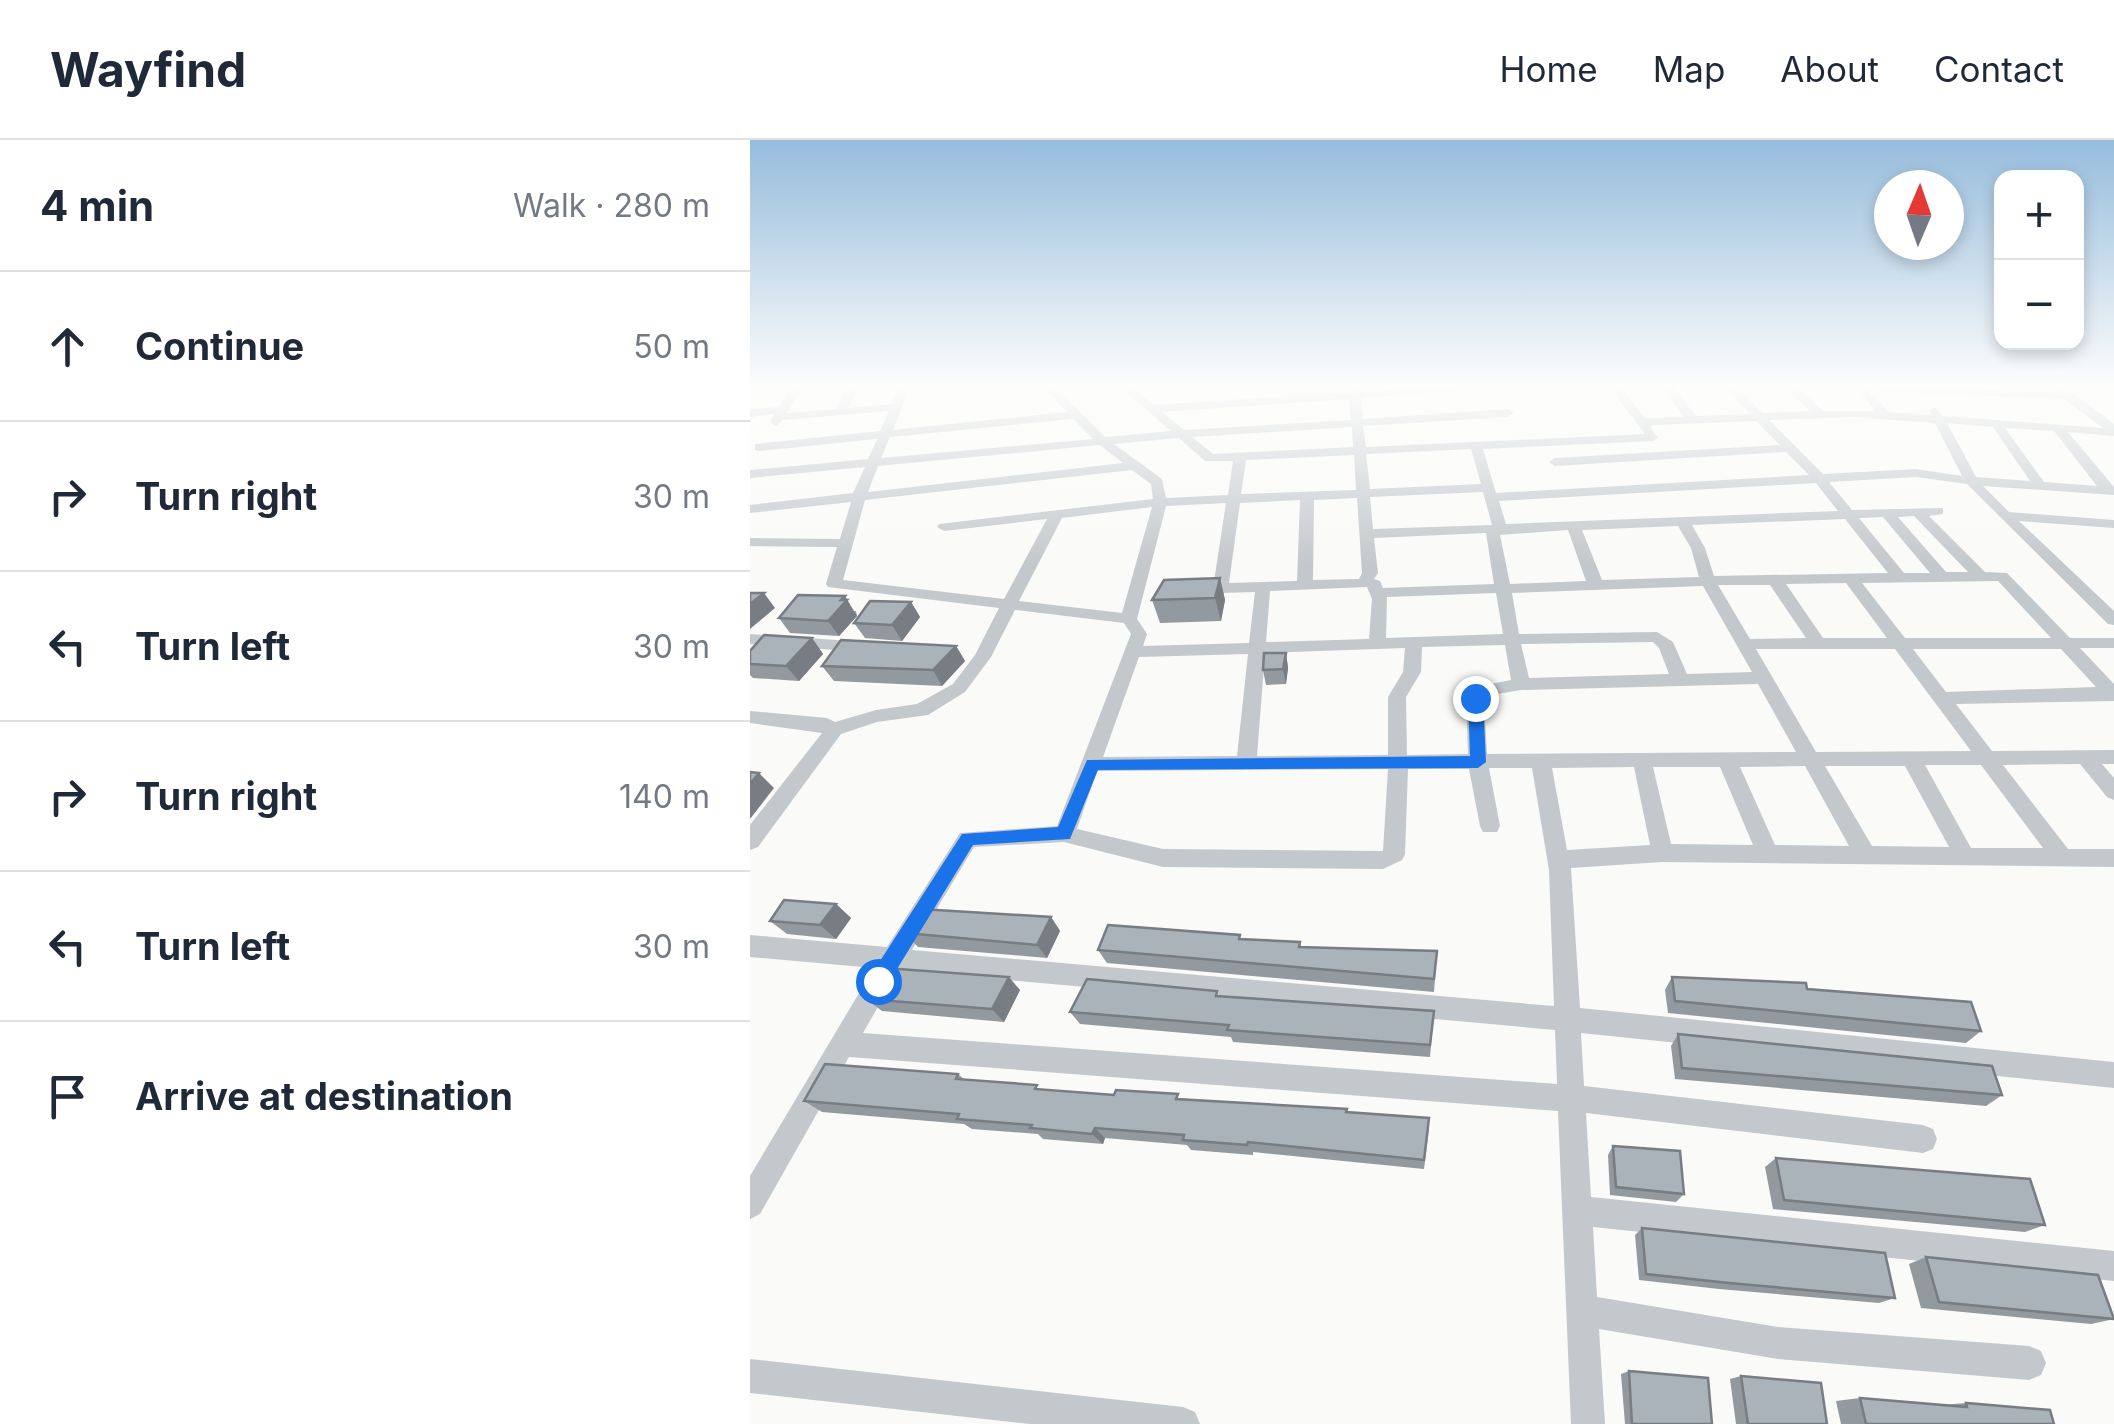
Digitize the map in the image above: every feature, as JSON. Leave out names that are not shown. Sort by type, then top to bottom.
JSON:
[{"type":"street","points":[[754,454],[808,445]]},
{"type":"street","points":[[880,445],[859,496],[834,584],[1129,620],[1140,634],[1064,834]]},
{"type":"street","points":[[750,474],[1068,445]]},
{"type":"street","points":[[1106,445],[1157,482],[1160,502],[1146,585],[1129,620]]},
{"type":"street","points":[[1195,445],[1210,458],[1492,445]]},
{"type":"street","points":[[1360,445],[1369,578],[1380,594],[1377,643]]},
{"type":"street","points":[[1548,445],[1568,492]]},
{"type":"street","points":[[1787,445],[1849,513],[1900,578]]},
{"type":"street","points":[[1951,445],[1971,481],[2114,620]]},
{"type":"street","points":[[2011,445],[2038,486]]},
{"type":"street","points":[[2072,445],[2111,491]]},
{"type":"street","points":[[1476,446],[1500,528]]},
{"type":"street","points":[[1555,462],[1790,448]]},
{"type":"street","points":[[1240,457],[1235,499],[1214,580],[1220,588],[1356,585],[1369,578]]},
{"type":"street","points":[[750,508],[1131,466]]},
{"type":"street","points":[[944,526],[1160,502],[1362,494],[1568,492],[1916,473],[2111,491]]},
{"type":"street","points":[[1305,586],[1307,496]]},
{"type":"street","points":[[1365,534],[1938,511]]},
{"type":"street","points":[[750,717],[809,721],[831,730],[862,719],[921,710],[959,688],[982,657],[1058,512]]},
{"type":"street","points":[[1886,512],[1942,577]]},
{"type":"street","points":[[1917,512],[1981,576]]},
{"type":"street","points":[[2005,516],[2112,527]]},
{"type":"street","points":[[1681,520],[1698,548],[1708,581],[1762,678],[1813,757],[1865,854]]},
{"type":"street","points":[[1572,525],[1596,586]]},
{"type":"street","points":[[1500,528],[1493,534],[1521,684]]},
{"type":"street","points":[[750,542],[846,543]]},
{"type":"street","points":[[1380,594],[1708,581],[2002,576],[2113,694]]},
{"type":"street","points":[[1850,578],[2062,857]]},
{"type":"street","points":[[1775,580],[1818,644]]},
{"type":"street","points":[[1246,764],[1263,587]]},
{"type":"street","points":[[1134,652],[1512,638],[1657,637],[1667,646],[1681,682]]},
{"type":"street","points":[[750,639],[884,649]]},
{"type":"street","points":[[750,1204],[968,838],[1064,834],[1162,858],[1388,857],[1398,763],[1397,697],[1412,672],[1414,642]]},
{"type":"street","points":[[1744,644],[2114,643]]},
{"type":"street","points":[[1490,826],[1478,762],[1475,698],[1486,690],[1521,684],[1762,678]]},
{"type":"street","points":[[1939,698],[2113,694]]},
{"type":"street","points":[[750,841],[828,742],[831,730]]},
{"type":"street","points":[[1910,756],[1965,856]]},
{"type":"street","points":[[1092,764],[2114,756]]},
{"type":"street","points":[[2086,757],[2114,792]]},
{"type":"street","points":[[1726,758],[1768,855]]},
{"type":"street","points":[[1642,760],[1662,853]]},
{"type":"street","points":[[1541,762],[1558,860],[1588,1424]]},
{"type":"street","points":[[1558,860],[1662,853],[2114,858]]},
{"type":"street","points":[[750,946],[1565,1019],[2114,1075]]},
{"type":"street","points":[[842,1044],[1570,1098],[1923,1140]]},
{"type":"street","points":[[1576,1210],[2114,1266]]},
{"type":"street","points":[[1582,1310],[1778,1343],[2029,1363]]},
{"type":"street","points":[[750,1376],[1182,1424]]},
{"type":"building","points":[[1220,578],[1215,598],[1152,600],[1164,580]]},
{"type":"building","points":[[750,593],[764,593],[750,604]]},
{"type":"building","points":[[798,595],[845,596],[841,600],[847,600],[828,621],[779,618]]},
{"type":"building","points":[[870,601],[911,602],[892,625],[854,623]]},
{"type":"building","points":[[764,635],[812,638],[786,666],[750,664],[750,651]]},
{"type":"building","points":[[841,640],[956,646],[933,670],[822,666]]},
{"type":"building","points":[[1264,653],[1286,653],[1283,669],[1263,670]]},
{"type":"building","points":[[784,900],[836,904],[820,925],[770,921]]},
{"type":"building","points":[[920,909],[1051,917],[1037,945],[905,933]]},
{"type":"building","points":[[1108,925],[1240,935],[1239,939],[1300,942],[1299,947],[1437,951],[1434,979],[1098,950]]},
{"type":"building","points":[[885,968],[1009,977],[992,1009],[866,999]]},
{"type":"building","points":[[1672,977],[1806,983],[1807,989],[1971,1002],[1981,1031],[1675,1001]]},
{"type":"building","points":[[1087,979],[1217,991],[1216,996],[1434,1011],[1430,1045],[1227,1030],[1229,1025],[1070,1012]]},
{"type":"building","points":[[1678,1034],[1992,1066],[2002,1095],[1682,1068]]},
{"type":"building","points":[[825,1064],[958,1074],[956,1079],[1037,1085],[1035,1089],[1114,1095],[1116,1090],[1178,1094],[1176,1099],[1429,1118],[1424,1160],[1248,1142],[1247,1145],[1183,1140],[1184,1135],[1095,1128],[1092,1134],[957,1119],[959,1114],[804,1101]]},
{"type":"building","points":[[1613,1146],[1680,1151],[1684,1194],[1616,1187]]},
{"type":"building","points":[[1776,1158],[2030,1179],[2045,1225],[1784,1200]]},
{"type":"building","points":[[1642,1228],[1885,1253],[1895,1298],[1646,1274]]},
{"type":"building","points":[[1926,1257],[2098,1275],[2114,1319],[1939,1302]]},
{"type":"building","points":[[1629,1371],[1708,1378],[1712,1424],[1632,1424]]},
{"type":"building","points":[[1741,1376],[1821,1383],[1827,1424],[1748,1424]]},
{"type":"building","points":[[1860,1398],[2050,1410],[2054,1424],[1866,1424]]},
{"type":"route","points":[[878,981],[968,838],[1064,834],[1092,764],[1478,762],[1475,698]]}]
